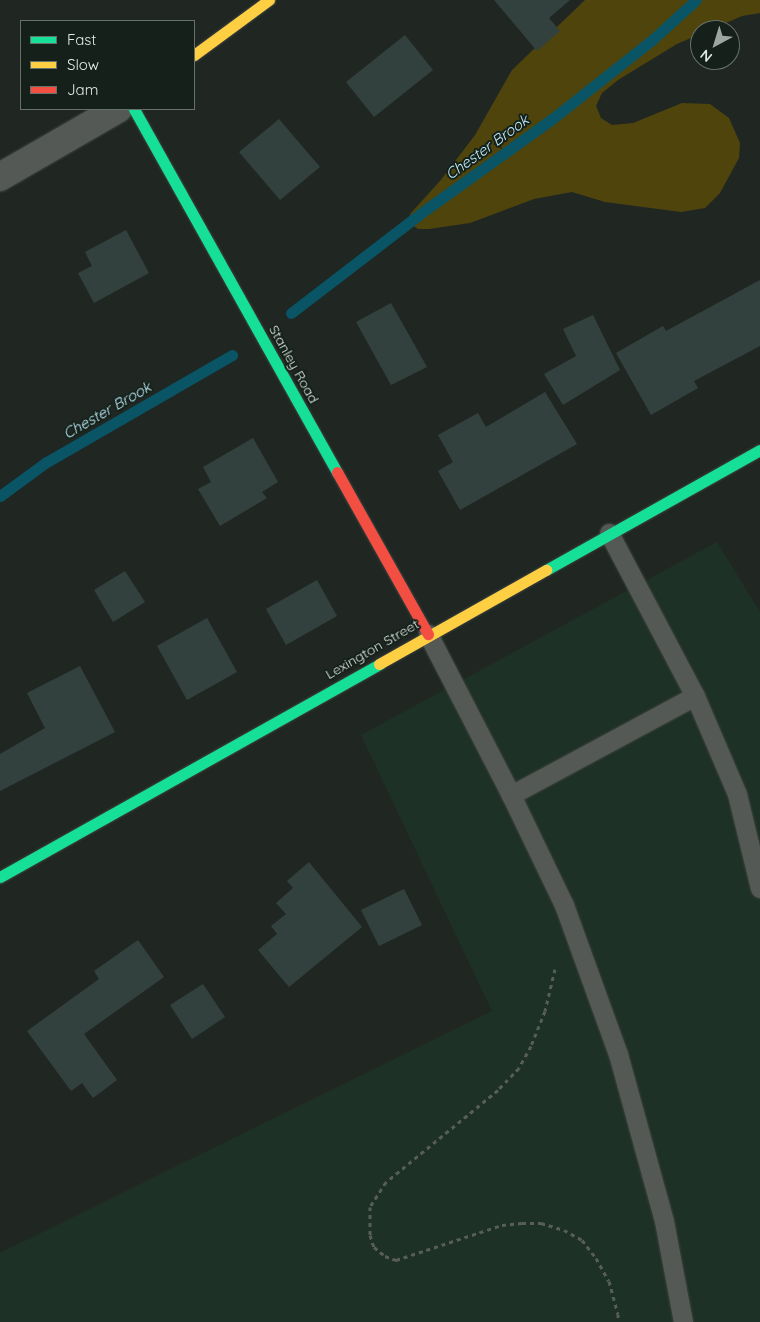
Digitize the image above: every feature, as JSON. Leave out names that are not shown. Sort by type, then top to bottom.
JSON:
[{"type":"main road","points":[[195,54],[269,0]]},
{"type":"main road","name":"Stanley Road","points":[[135,110],[428,634]]},
{"type":"main road","name":"Lexington Street","points":[[0,877],[428,634],[760,450]]},
{"type":"street","points":[[0,177],[116,110]]},
{"type":"lane","points":[[609,533],[694,696],[737,794],[760,888]]},
{"type":"lane","points":[[428,634],[511,795],[564,905],[618,1054],[664,1222],[683,1322]]},
{"type":"lane","points":[[511,795],[694,696]]},
{"type":"path","points":[[556,966],[545,1011],[531,1046],[519,1068],[498,1090],[386,1182],[370,1208],[370,1236],[374,1247],[385,1256],[396,1260],[502,1225],[541,1224],[564,1230],[582,1240],[596,1258],[609,1280],[618,1314],[618,1322]]},
{"type":"shaded area","points":[[585,0],[760,0],[760,13],[742,16],[733,20],[690,20],[690,38],[677,44],[618,80],[602,93],[596,106],[601,118],[612,125],[633,123],[682,103],[710,104],[729,118],[740,143],[739,158],[720,193],[705,208],[681,212],[605,202],[572,192],[534,199],[470,223],[429,229],[418,229],[412,225],[410,214],[440,181],[475,135],[512,70]]},
{"type":"shaded area","points":[[717,542],[760,612],[760,1322],[0,1322],[0,1253],[492,1011],[361,735]]},
{"type":"building","points":[[494,0],[570,0],[549,18],[560,31],[537,51]]},
{"type":"building","points":[[405,35],[433,70],[374,117],[346,82]]},
{"type":"building","points":[[279,119],[320,167],[280,200],[239,152]]},
{"type":"building","points":[[126,230],[149,273],[94,303],[78,273],[92,266],[85,252]]},
{"type":"building","points":[[760,280],[760,346],[694,381],[698,388],[651,415],[616,353],[663,326],[666,331]]},
{"type":"building","points":[[391,303],[427,367],[391,385],[356,322]]},
{"type":"building","points":[[593,315],[620,370],[563,405],[544,374],[576,356],[563,329]]},
{"type":"building","points":[[545,392],[577,444],[460,510],[438,471],[453,462],[438,435],[478,413],[486,427]]},
{"type":"building","points":[[253,438],[278,482],[262,492],[267,498],[220,526],[198,489],[211,482],[203,467]]},
{"type":"building","points":[[125,571],[145,602],[113,622],[94,590]]},
{"type":"building","points":[[317,580],[337,616],[286,645],[266,609]]},
{"type":"building","points":[[207,618],[237,672],[187,700],[157,646]]},
{"type":"building","points":[[80,666],[115,732],[0,791],[0,754],[45,728],[27,693]]},
{"type":"building","points":[[309,862],[362,927],[289,987],[258,950],[277,934],[271,926],[286,914],[276,903],[293,888],[287,881]]},
{"type":"building","points":[[404,889],[422,925],[379,946],[361,910]]},
{"type":"building","points":[[138,940],[164,977],[84,1034],[117,1080],[93,1098],[82,1083],[71,1091],[27,1031],[99,979],[94,971]]},
{"type":"building","points":[[203,984],[225,1017],[192,1039],[170,1005]]},
{"type":"waterway","name":"Chester Brook","points":[[291,313],[428,208],[552,119],[652,40],[696,0]]},
{"type":"waterway","name":"Chester Brook","points":[[0,496],[45,463],[232,355]]},
{"type":"traffic: fast","points":[[135,110],[337,472]]},
{"type":"traffic: fast","points":[[546,570],[760,450]]},
{"type":"traffic: fast","points":[[0,877],[379,664]]},
{"type":"traffic: slow","points":[[195,54],[269,0]]},
{"type":"traffic: slow","points":[[379,664],[546,570]]},
{"type":"traffic: jam","points":[[337,472],[428,634]]}]
